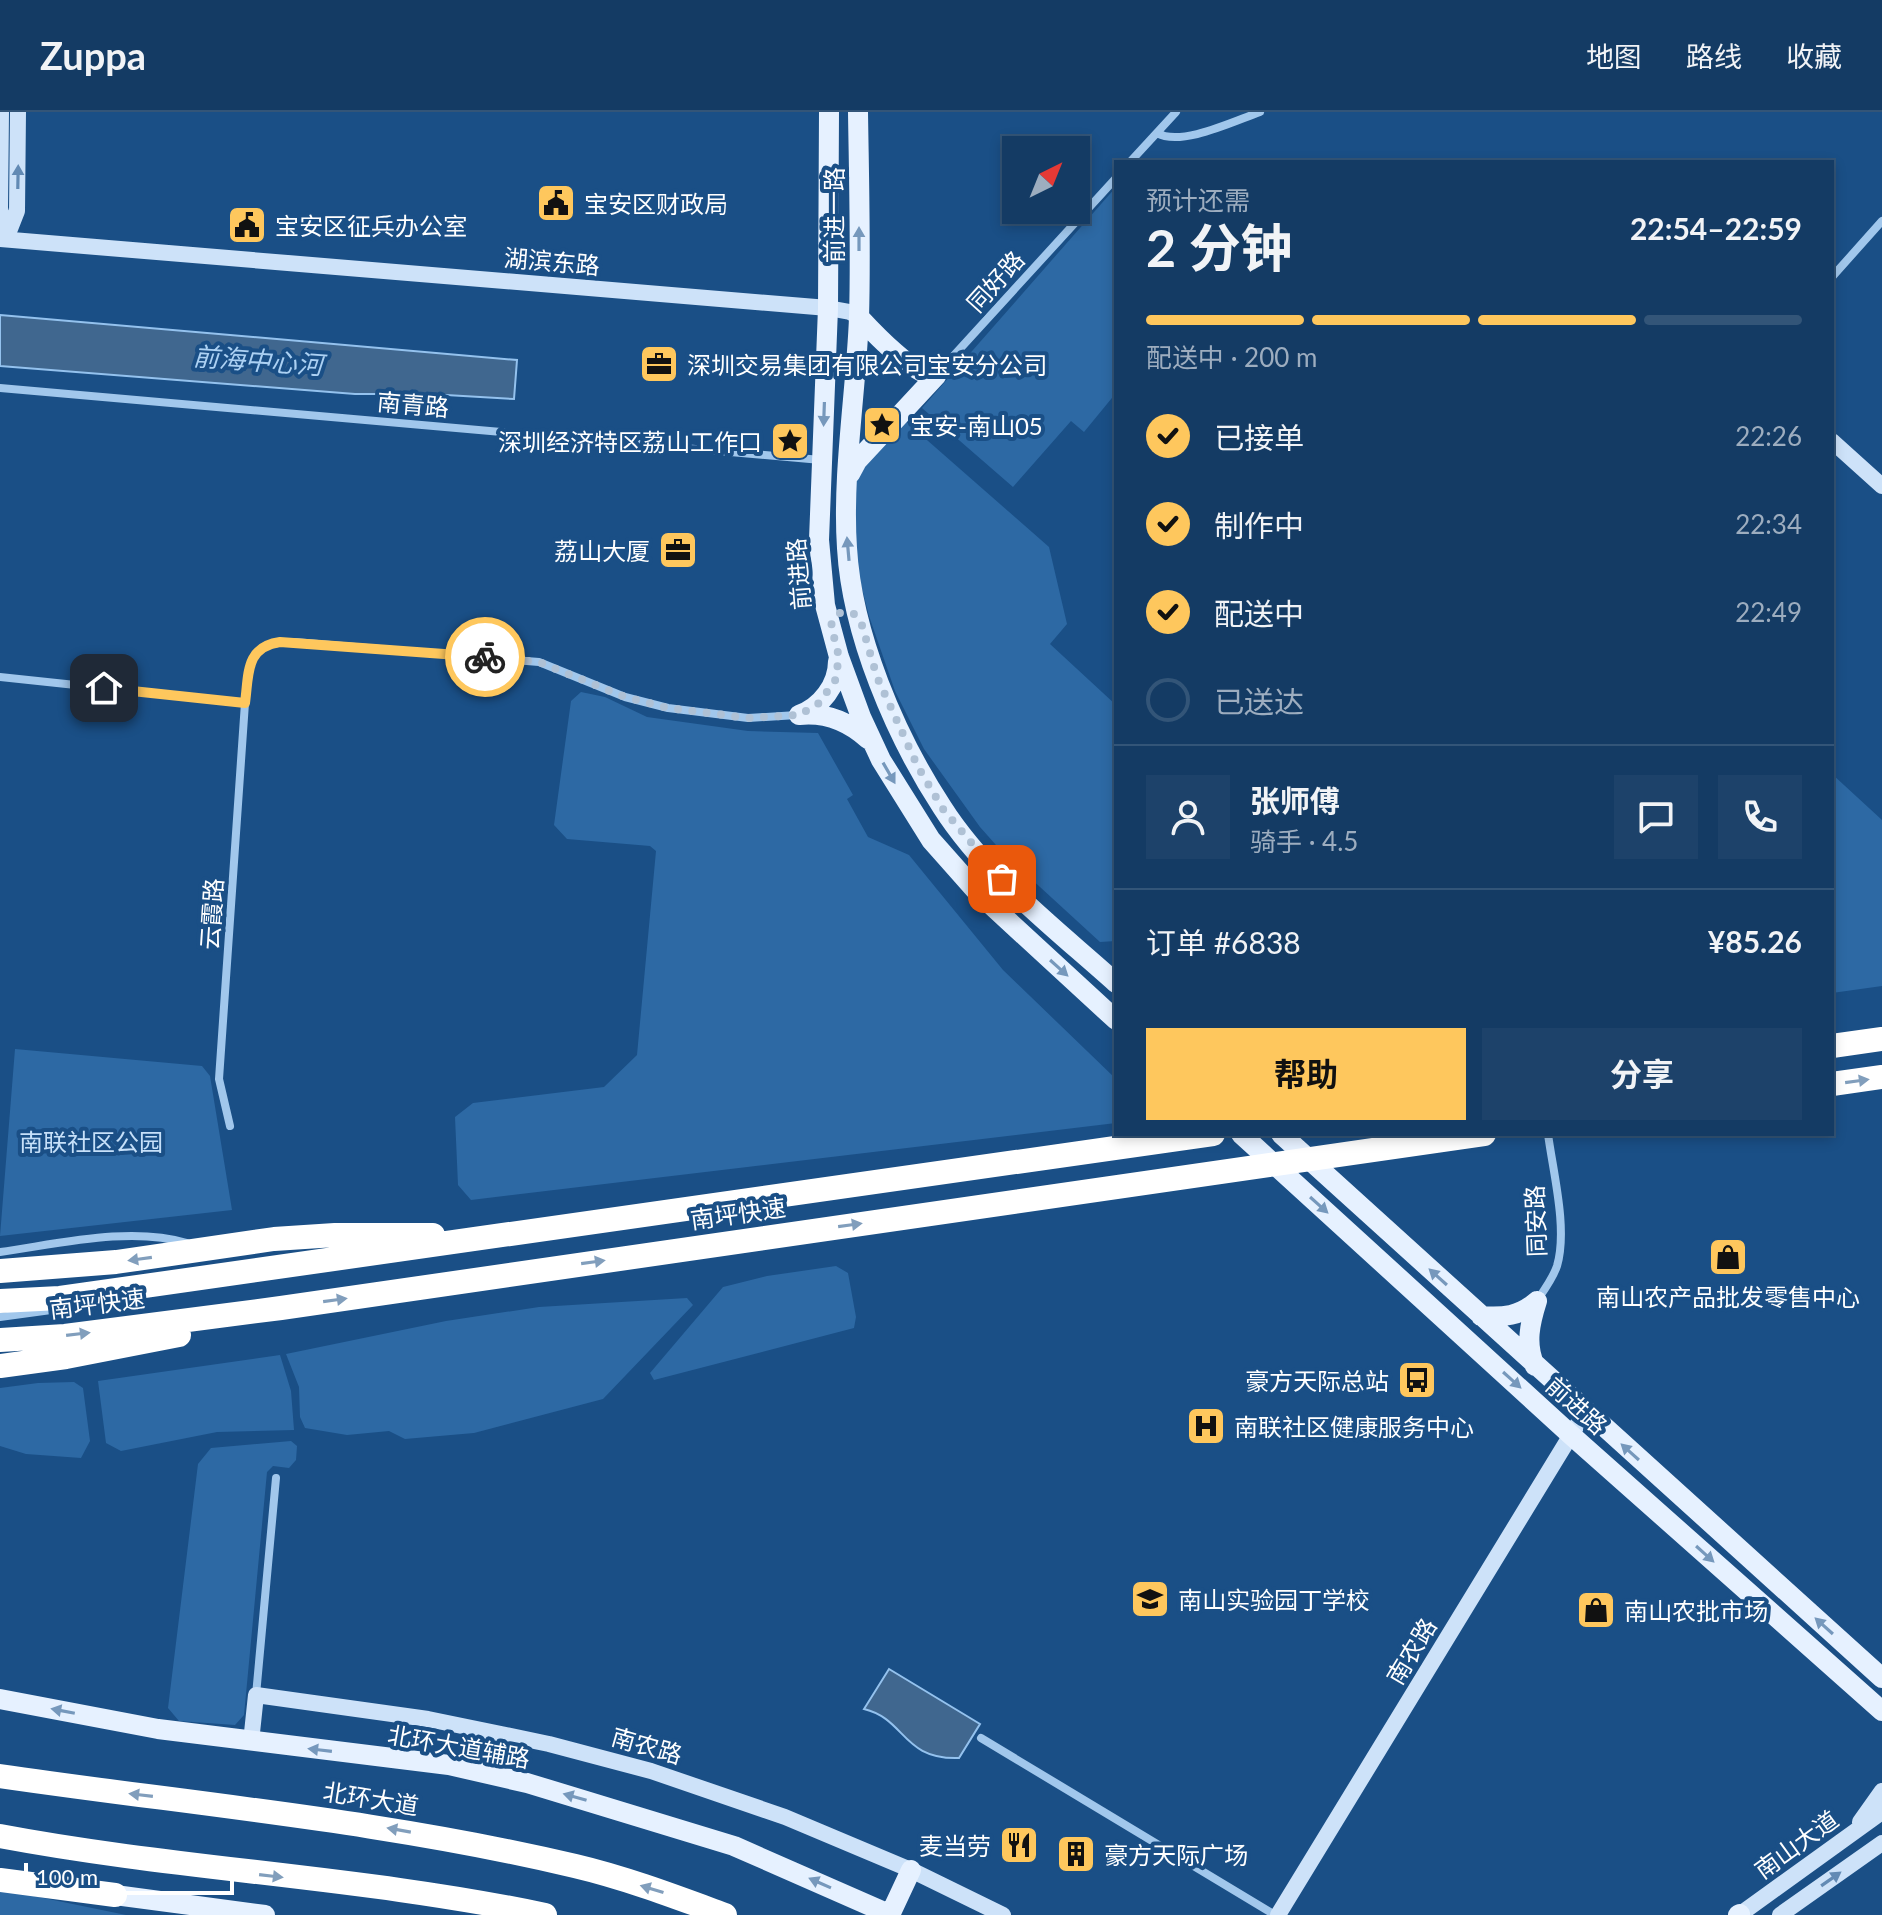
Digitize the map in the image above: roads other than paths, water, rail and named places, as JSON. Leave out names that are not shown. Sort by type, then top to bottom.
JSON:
[{"type":"highway","points":[[1834,1046],[1882,1039]]},
{"type":"highway","points":[[1834,1084],[1882,1077]]},
{"type":"highway","name":"南坪快速","points":[[0,1301],[60,1298],[1199,1136]]},
{"type":"highway","name":"南坪快速","points":[[0,1340],[65,1336],[281,1308],[1470,1136]]},
{"type":"highway","points":[[0,1271],[116,1262],[274,1239],[398,1233],[496,1237]]},
{"type":"highway","points":[[0,1366],[150,1342],[281,1308]]},
{"type":"highway","name":"北环大道","points":[[0,1776],[359,1823],[453,1840],[578,1867],[666,1893],[725,1915]]},
{"type":"highway","points":[[0,1836],[201,1867],[447,1898],[545,1915]]},
{"type":"highway","points":[[0,1880],[115,1895]]},
{"type":"main road","points":[[1,112],[0,208],[3,239]]},
{"type":"main road","points":[[3,239],[17,211],[18,112]]},
{"type":"main road","name":"前进一路","points":[[828,308],[829,112]]},
{"type":"main road","name":"前进一路","points":[[858,112],[859,317]]},
{"type":"main road","name":"湖滨东路","points":[[3,239],[828,308],[859,317]]},
{"type":"main road","name":"前进路","points":[[828,308],[819,540],[822,584],[839,657],[873,743],[905,801],[954,867],[1003,917],[1114,1018]]},
{"type":"main road","points":[[859,317],[925,376],[936,376]]},
{"type":"main road","points":[[859,317],[847,550],[851,580],[877,677],[897,726],[943,809],[990,867],[1114,981]]},
{"type":"main road","points":[[849,478],[857,461],[936,376]]},
{"type":"main road","points":[[1834,443],[1882,486]]},
{"type":"main road","points":[[822,584],[828,592],[837,594],[846,591],[851,580]]},
{"type":"main road","points":[[831,630],[832,620],[844,612],[853,613],[861,622]]},
{"type":"main road","points":[[799,715],[808,712],[828,693],[835,681],[839,657]]},
{"type":"main road","points":[[799,715],[834,718],[848,723],[873,743]]},
{"type":"main road","name":"前进路","points":[[1243,1136],[1571,1435],[1882,1711]]},
{"type":"main road","name":"前进路","points":[[1283,1136],[1882,1678]]},
{"type":"main road","points":[[1481,1316],[1499,1318],[1515,1314],[1537,1301]]},
{"type":"main road","points":[[1535,1366],[1529,1328],[1537,1301]]},
{"type":"main road","name":"南农路","points":[[1276,1915],[1585,1412]]},
{"type":"main road","points":[[1845,1679],[1882,1725]]},
{"type":"main road","points":[[251,1742],[256,1695]]},
{"type":"main road","name":"南农路","points":[[256,1695],[428,1719],[598,1756],[718,1792],[911,1870],[1003,1915]]},
{"type":"main road","name":"北环大道辅路","points":[[0,1699],[158,1729],[449,1765],[527,1783],[734,1846],[890,1915]]},
{"type":"main road","points":[[1839,1843],[1864,1818],[1882,1791]]},
{"type":"main road","name":"南山大道","points":[[1739,1915],[1882,1812]]},
{"type":"main road","name":"南山大道","points":[[1780,1915],[1882,1846]]},
{"type":"main road","points":[[890,1915],[911,1870]]},
{"type":"main road","points":[[115,1895],[265,1915]]},
{"type":"street","points":[[1132,160],[1176,112]]},
{"type":"street","points":[[1157,133],[1165,138],[1180,138],[1260,112]]},
{"type":"street","name":"同好路","points":[[936,376],[1114,180]]},
{"type":"street","points":[[1834,275],[1882,221]]},
{"type":"street","name":"南青路","points":[[0,388],[822,460]]},
{"type":"street","name":"云霞路","points":[[230,1126],[219,1079],[245,703],[253,657],[264,646],[280,642],[539,662],[625,697],[668,708],[748,718],[799,715]]},
{"type":"street","points":[[0,677],[245,703]]},
{"type":"street","name":"同安路","points":[[1537,1301],[1556,1269],[1560,1253],[1560,1226],[1548,1136]]},
{"type":"street","points":[[0,1317],[1135,1148]]},
{"type":"street","points":[[0,1252],[129,1236],[161,1237],[229,1256]]},
{"type":"street","points":[[242,1261],[282,1276]]},
{"type":"street","points":[[256,1695],[276,1478]]},
{"type":"street","points":[[981,1738],[1276,1915]]},
{"type":"water","name":"前海中心河","points":[[0,315],[517,360],[514,399],[355,394],[0,366]]},
{"type":"water","points":[[889,1669],[980,1724],[959,1758],[926,1753],[889,1721],[864,1709]]},
{"type":"place","name":"宝安区财政局","points":[[556,203]]},
{"type":"place","name":"宝安区征兵办公室","points":[[247,225]]},
{"type":"place","name":"深圳交易集团有限公司宝安分公司","points":[[659,364]]},
{"type":"place","name":"宝安-南山05","points":[[882,425]]},
{"type":"place","name":"深圳经济特区荔山工作口","points":[[790,441]]},
{"type":"place","name":"荔山大厦","points":[[678,550]]},
{"type":"place","name":"南山农产品批发零售中心","points":[[1728,1257]]},
{"type":"place","name":"豪方天际总站","points":[[1417,1380]]},
{"type":"place","name":"南联社区健康服务中心","points":[[1206,1426]]},
{"type":"place","name":"南山实验园丁学校","points":[[1150,1599]]},
{"type":"place","name":"南山农批市场","points":[[1596,1610]]},
{"type":"place","name":"麦当劳","points":[[1019,1845]]},
{"type":"place","name":"豪方天际广场","points":[[1076,1854]]},
{"type":"park label","name":"南联社区公园","points":[[91,1141]]}]
